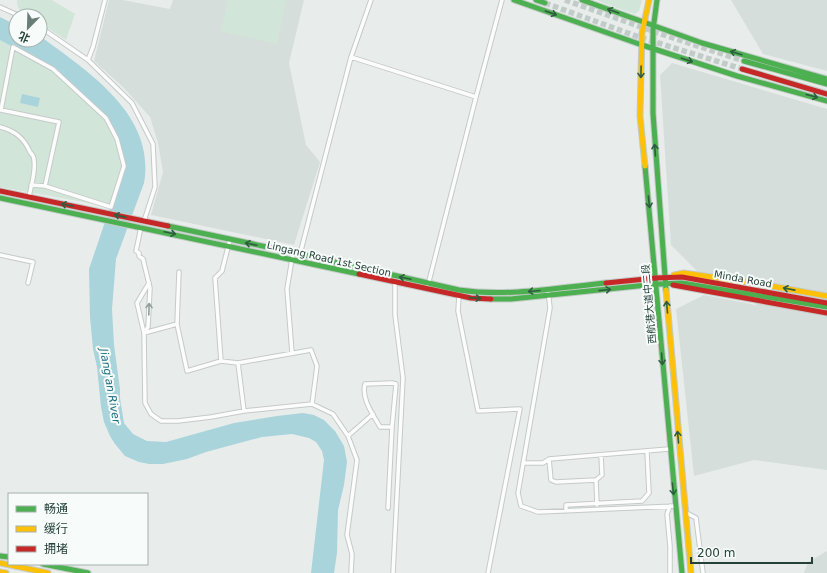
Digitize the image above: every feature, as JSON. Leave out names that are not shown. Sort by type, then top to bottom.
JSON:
[{"type":"main road","points":[[514,0],[642,45],[737,76],[827,101]]},
{"type":"main road","points":[[536,0],[545,3]]},
{"type":"main road","points":[[582,0],[702,43],[827,79]]},
{"type":"main road","name":"西航港大道中二段","points":[[649,0],[642,33],[640,116],[656,278],[672,506],[682,573]]},
{"type":"main road","points":[[657,0],[653,26],[652,113],[664,277],[691,573]]},
{"type":"main road","points":[[744,60],[827,84]]},
{"type":"main road","points":[[742,69],[827,94]]},
{"type":"main road","name":"Lingang Road 1st Section","points":[[0,191],[300,254],[459,290],[481,293],[548,290],[656,278]]},
{"type":"main road","name":"Lingang Road 1st Section","points":[[0,198],[292,259],[459,296],[485,299],[511,299],[656,284]]},
{"type":"main road","points":[[664,277],[684,273],[760,284],[827,296]]},
{"type":"main road","name":"Minda Road","points":[[656,278],[682,277],[827,302]]},
{"type":"main road","points":[[665,283],[827,313]]},
{"type":"main road","name":"Minda Road","points":[[656,284],[682,283],[827,307]]},
{"type":"main road","points":[[10,565],[48,573]]},
{"type":"main road","points":[[47,565],[88,573]]},
{"type":"main road","points":[[0,572],[6,573]]},
{"type":"street","points":[[88,60],[93,47],[105,0]]},
{"type":"street","points":[[300,254],[351,57],[371,0]]},
{"type":"street","points":[[427,289],[502,0]]},
{"type":"street","points":[[48,32],[88,60],[132,103],[153,144],[155,187],[144,221]]},
{"type":"street","points":[[32,185],[45,186],[110,207],[124,166],[122,155],[106,118],[53,69],[13,47],[1,110],[59,122],[45,186]]},
{"type":"street","points":[[351,57],[476,96]]},
{"type":"street","points":[[0,127],[17,134],[25,142],[34,159],[34,174],[29,197]]},
{"type":"street","points":[[141,227],[136,251],[143,259],[150,288],[148,327],[144,333]]},
{"type":"street","points":[[221,361],[215,278],[222,272],[230,239]]},
{"type":"street","points":[[292,353],[287,289],[293,253]]},
{"type":"street","points":[[0,255],[33,262],[28,283]]},
{"type":"street","points":[[179,272],[177,324],[187,371],[221,361],[238,363],[311,350],[317,366],[312,404]]},
{"type":"street","points":[[393,573],[403,378],[395,315],[395,282]]},
{"type":"street","points":[[149,283],[137,303],[144,333],[145,404],[151,414],[161,421],[178,421],[244,411],[312,404],[333,414],[348,436],[357,460],[347,535],[352,554],[350,573]]},
{"type":"street","points":[[548,290],[550,296],[550,308],[518,493],[521,506],[538,512],[672,506]]},
{"type":"street","points":[[459,296],[458,311],[478,411],[520,409],[488,573]]},
{"type":"street","points":[[144,333],[177,324]]},
{"type":"street","points":[[238,363],[244,411]]},
{"type":"street","points":[[388,508],[392,427],[396,384],[365,384],[363,390],[366,403],[380,427],[392,427]]},
{"type":"street","points":[[348,436],[373,414]]},
{"type":"street","points":[[523,463],[543,463],[549,459],[669,449]]},
{"type":"street","points":[[566,511],[566,505],[642,501],[649,493],[647,452]]},
{"type":"street","points":[[549,459],[551,480],[556,482],[596,480],[602,475],[601,455]]},
{"type":"street","points":[[596,480],[597,510]]},
{"type":"street","points":[[670,573],[670,546],[667,514],[672,506]]},
{"type":"street","points":[[685,512],[696,518],[703,573]]},
{"type":"shaded area","points":[[109,0],[123,0],[170,9],[173,0],[304,0],[289,63],[306,145],[320,162],[294,245],[151,215],[163,172],[158,143],[150,117],[123,87],[94,61]]},
{"type":"shaded area","points":[[731,0],[827,0],[827,71],[763,54]]},
{"type":"shaded area","points":[[672,63],[827,109],[827,300],[760,287],[760,282],[698,272],[671,245],[660,75]]},
{"type":"shaded area","points":[[704,295],[756,305],[758,296],[827,311],[827,470],[754,460],[694,476],[676,309]]},
{"type":"shaded area","points":[[827,551],[827,573],[804,573],[808,562]]},
{"type":"green space","points":[[17,0],[52,0],[75,14],[66,40],[48,28],[48,8],[19,8],[17,5]]},
{"type":"green space","points":[[228,0],[286,0],[277,44],[221,31]]},
{"type":"green space","points":[[597,0],[642,0],[639,11],[635,14]]},
{"type":"green space","points":[[0,40],[8,44],[8,48],[15,48],[53,69],[106,118],[117,139],[124,166],[111,207],[0,187]]},
{"type":"water","points":[[0,17],[8,21],[8,44],[0,40]]},
{"type":"water","name":"Jiang'an River","points":[[48,42],[81,66],[116,99],[130,117],[140,137],[145,159],[144,183],[116,259],[112,309],[114,345],[124,423],[133,434],[147,441],[166,442],[234,423],[277,416],[303,413],[314,415],[324,420],[335,431],[344,446],[347,462],[344,485],[338,510],[337,553],[334,573],[311,573],[324,460],[322,451],[316,442],[309,438],[292,434],[262,437],[206,452],[187,459],[163,464],[149,464],[139,462],[125,456],[110,436],[104,422],[101,407],[97,367],[93,349],[90,317],[89,269],[124,166],[117,139],[106,118],[53,69],[15,48],[48,48]]},
{"type":"water","points":[[22,94],[40,98],[38,107],[20,103]]},
{"type":"tunnel","points":[[565,0],[661,34],[744,61]]},
{"type":"tunnel","points":[[545,3],[636,36],[742,69]]},
{"type":"traffic: fast","points":[[514,0],[642,45],[737,76],[827,101]]},
{"type":"traffic: fast","points":[[536,0],[545,3]]},
{"type":"traffic: fast","points":[[582,0],[702,43],[827,79]]},
{"type":"traffic: fast","points":[[657,0],[653,30],[653,113],[666,290]]},
{"type":"traffic: fast","points":[[744,61],[827,84]]},
{"type":"traffic: fast","points":[[645,166],[682,573]]},
{"type":"traffic: fast","points":[[0,198],[359,274]]},
{"type":"traffic: fast","points":[[168,226],[459,290],[496,293],[606,283]]},
{"type":"traffic: fast","points":[[491,299],[511,299],[657,284],[682,283],[827,307]]},
{"type":"traffic: fast","points":[[0,556],[8,557]]},
{"type":"traffic: fast","points":[[48,565],[88,573]]},
{"type":"traffic: slow","points":[[645,166],[640,116],[642,33],[649,0]]},
{"type":"traffic: slow","points":[[674,275],[684,273],[760,284],[827,296]]},
{"type":"traffic: slow","points":[[666,290],[691,573]]},
{"type":"traffic: slow","points":[[0,563],[8,565]]},
{"type":"traffic: slow","points":[[10,565],[48,573]]},
{"type":"traffic: slow","points":[[0,572],[6,573]]},
{"type":"traffic: jam","points":[[742,69],[827,94]]},
{"type":"traffic: jam","points":[[0,191],[168,226]]},
{"type":"traffic: jam","points":[[359,274],[471,298],[491,299]]},
{"type":"traffic: jam","points":[[606,283],[682,277],[827,303]]},
{"type":"traffic: jam","points":[[673,285],[827,313]]}]
